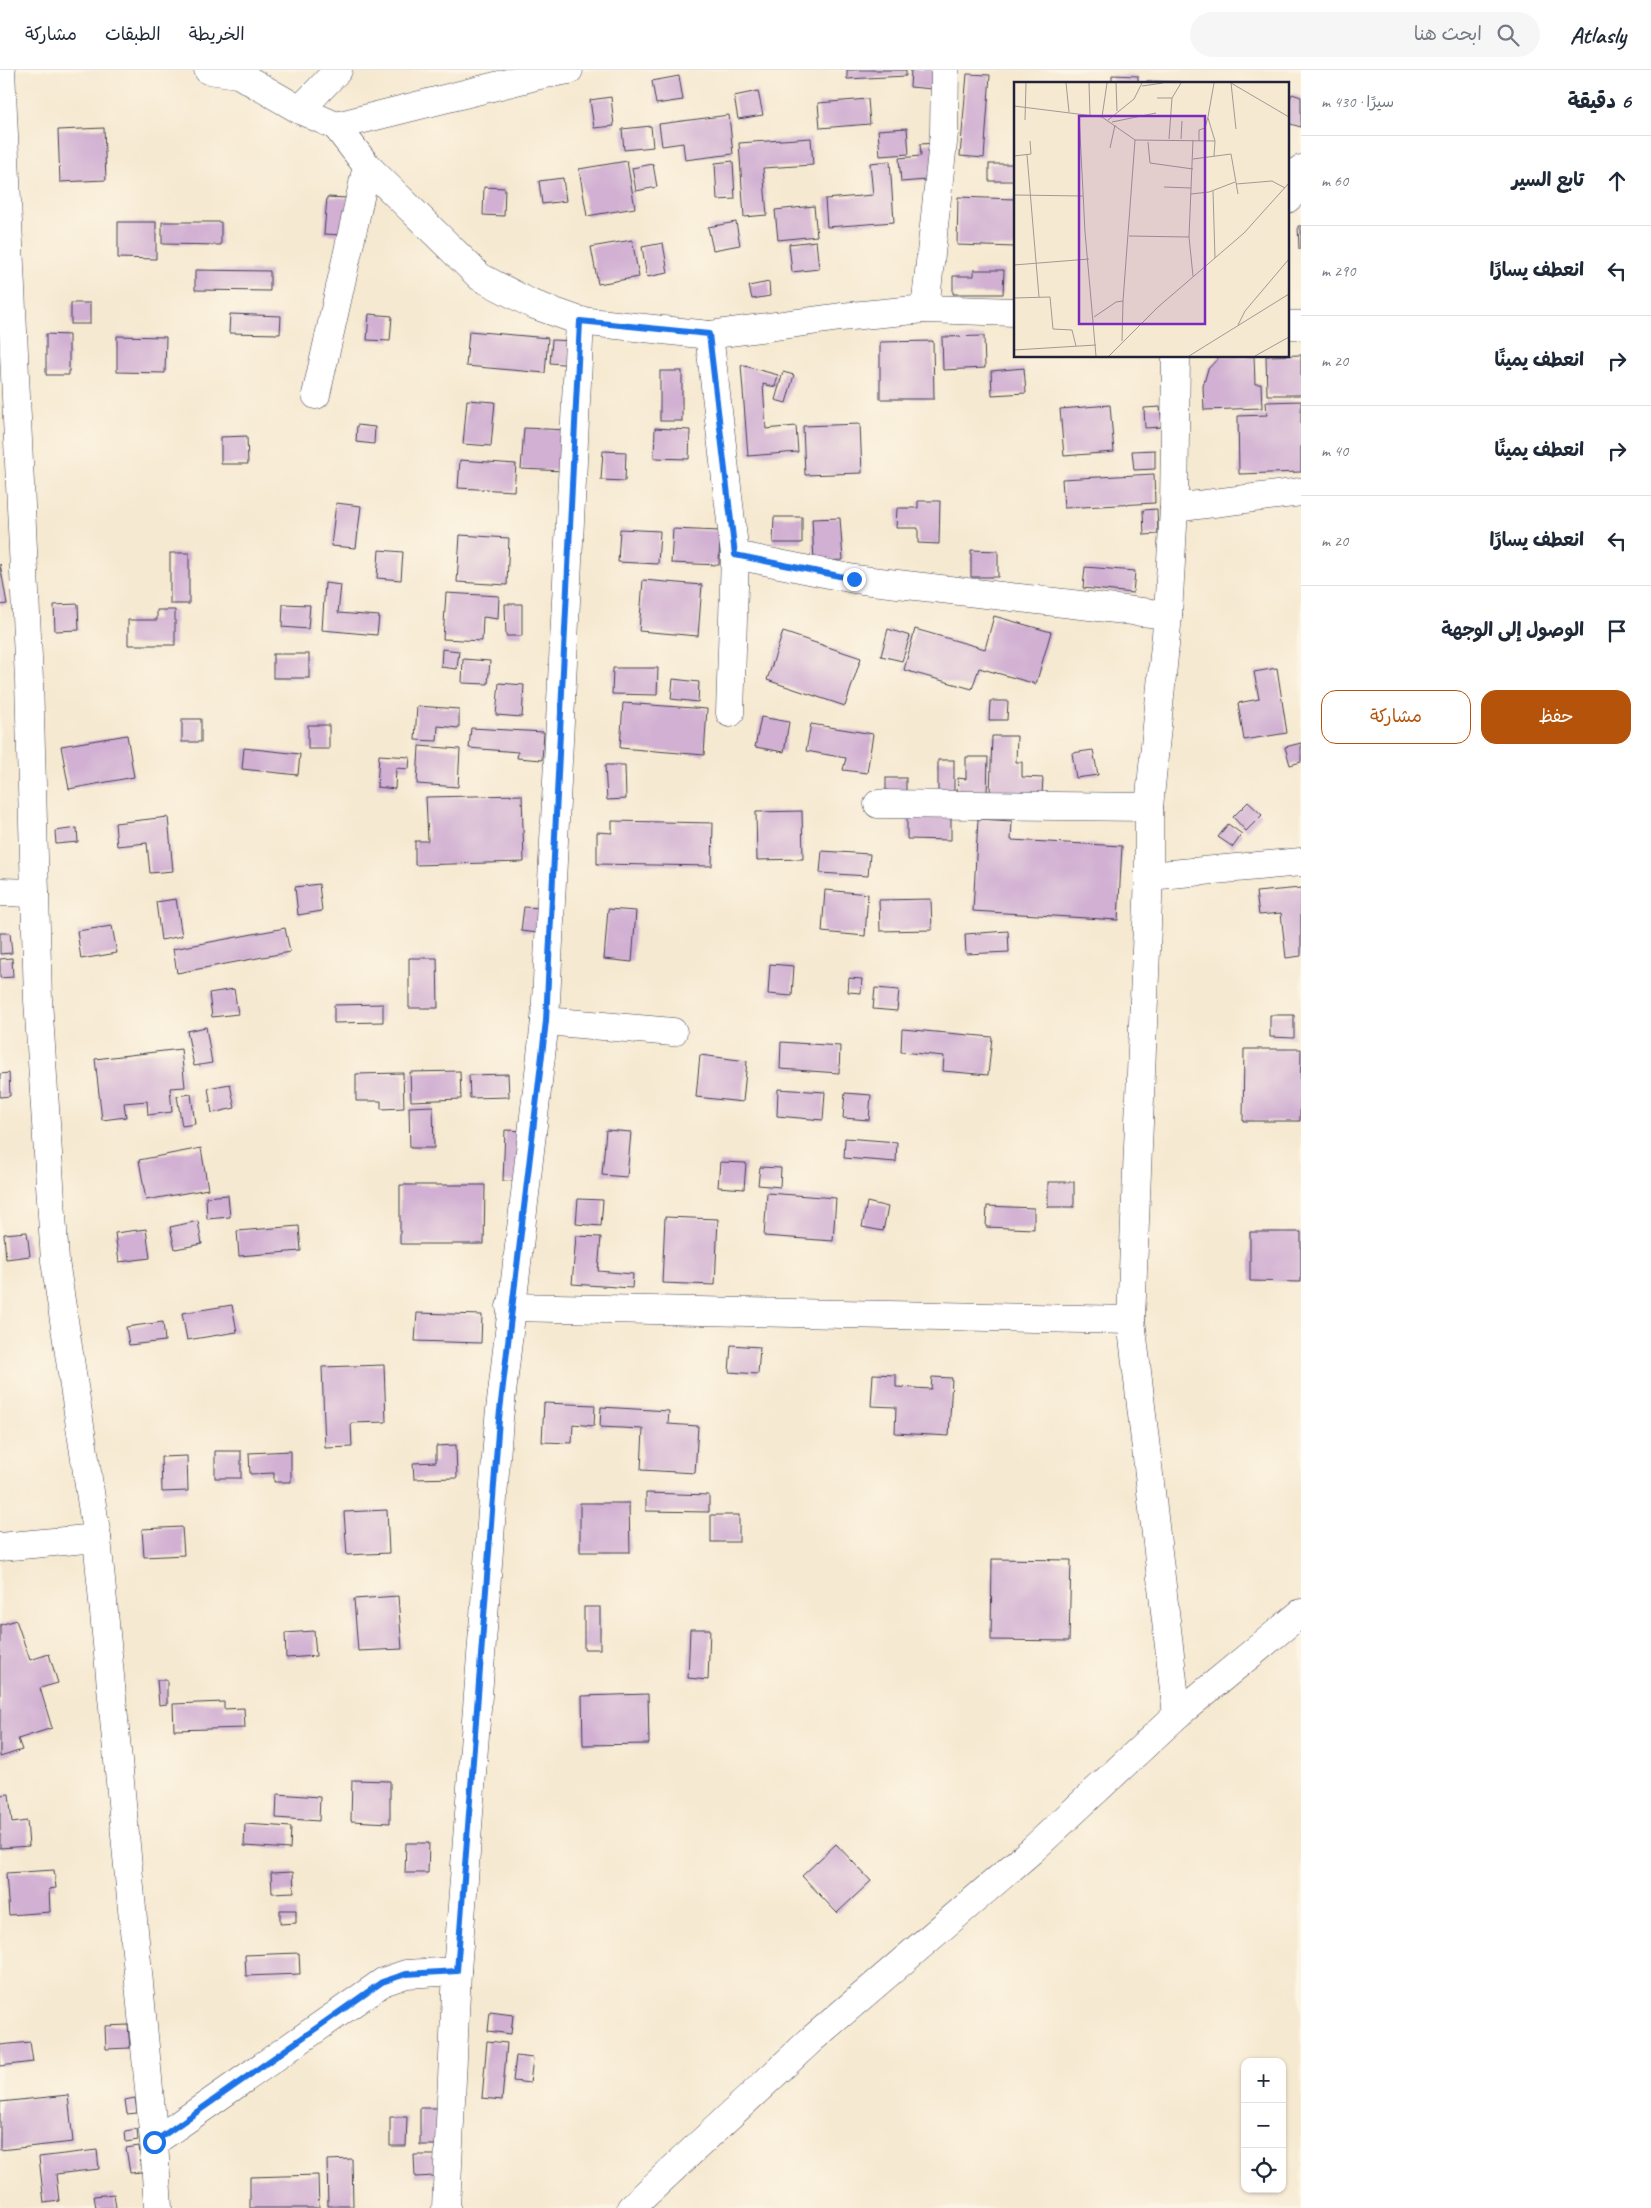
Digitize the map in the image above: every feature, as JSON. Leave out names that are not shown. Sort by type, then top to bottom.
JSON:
[{"type":"street","points":[[0,70],[10,489],[29,680],[38,1000],[55,1261],[97,1538],[154,2142],[158,2208]]},
{"type":"street","points":[[208,70],[238,72],[300,110],[336,126],[367,166],[480,277],[532,304],[580,321],[709,334],[841,317],[925,309],[1014,312]]},
{"type":"street","points":[[300,110],[338,70]]},
{"type":"street","points":[[336,126],[540,75],[570,70]]},
{"type":"street","points":[[925,309],[944,133],[945,70]]},
{"type":"street","points":[[316,395],[367,166]]},
{"type":"street","points":[[1288,198],[1295,192],[1301,170]]},
{"type":"street","points":[[446,2208],[457,1971],[499,1419],[510,1307],[528,1178],[546,1021],[580,321]]},
{"type":"street","points":[[1288,325],[1301,325]]},
{"type":"street","points":[[709,334],[735,555],[730,713]]},
{"type":"street","points":[[1176,358],[1174,508],[1168,616],[1149,807],[1149,876],[1131,1320],[1177,1715]]},
{"type":"street","points":[[1174,508],[1301,492]]},
{"type":"street","points":[[735,555],[854,579],[1168,616]]},
{"type":"street","points":[[878,804],[1149,807]]},
{"type":"street","points":[[1149,876],[1301,862]]},
{"type":"street","points":[[0,892],[35,893]]},
{"type":"street","points":[[546,1021],[673,1032]]},
{"type":"street","points":[[510,1307],[1131,1320]]},
{"type":"street","points":[[0,1547],[97,1538]]},
{"type":"street","points":[[631,2208],[812,2039],[1031,1851],[1177,1715],[1301,1613]]},
{"type":"street","points":[[154,2142],[382,1982],[406,1974],[457,1971]]},
{"type":"building","points":[[847,70],[906,70],[906,76],[847,79]]},
{"type":"building","points":[[911,70],[935,70],[933,89],[910,87]]},
{"type":"building","points":[[967,74],[990,75],[984,158],[960,156]]},
{"type":"building","points":[[1112,75],[1138,76],[1138,82],[1112,82]]},
{"type":"building","points":[[679,76],[683,100],[656,104],[652,81]]},
{"type":"building","points":[[1147,81],[1180,82],[1147,82]]},
{"type":"building","points":[[758,91],[763,115],[738,119],[734,96]]},
{"type":"building","points":[[1292,94],[1301,97],[1301,127],[1288,123],[1288,104]]},
{"type":"building","points":[[611,97],[614,126],[594,128],[590,100]]},
{"type":"building","points":[[868,99],[870,124],[820,128],[818,103]]},
{"type":"building","points":[[729,115],[733,154],[685,160],[683,143],[662,146],[659,124]]},
{"type":"building","points":[[651,126],[653,147],[624,150],[622,129]]},
{"type":"building","points":[[104,128],[106,180],[60,182],[58,130]]},
{"type":"building","points":[[907,128],[909,154],[880,156],[878,130]]},
{"type":"building","points":[[811,138],[813,165],[763,168],[767,215],[744,217],[739,143]]},
{"type":"building","points":[[937,143],[939,179],[901,182],[899,158],[921,156],[920,144]]},
{"type":"building","points":[[627,161],[635,208],[587,216],[579,169]]},
{"type":"building","points":[[733,161],[735,199],[717,200],[715,163]]},
{"type":"building","points":[[890,161],[894,222],[827,227],[825,199],[873,195],[870,163]]},
{"type":"building","points":[[653,164],[657,187],[636,191],[632,168]]},
{"type":"building","points":[[989,164],[1014,164],[1014,181],[989,181]]},
{"type":"building","points":[[563,178],[566,201],[542,204],[539,181]]},
{"type":"building","points":[[484,187],[505,188],[504,216],[483,215]]},
{"type":"building","points":[[327,197],[348,198],[345,235],[324,234]]},
{"type":"building","points":[[958,197],[1014,199],[1014,247],[957,245]]},
{"type":"building","points":[[814,206],[817,236],[778,240],[775,210]]},
{"type":"building","points":[[118,222],[156,222],[156,259],[118,258]]},
{"type":"building","points":[[162,222],[221,222],[221,245],[162,244]]},
{"type":"building","points":[[736,222],[740,245],[713,250],[708,227]]},
{"type":"building","points":[[1298,226],[1301,226],[1301,249],[1299,249]]},
{"type":"building","points":[[632,240],[639,277],[598,284],[591,247]]},
{"type":"building","points":[[816,241],[819,269],[792,272],[789,244]]},
{"type":"building","points":[[663,243],[668,273],[647,277],[642,247]]},
{"type":"building","points":[[195,270],[270,271],[270,291],[195,290]]},
{"type":"building","points":[[974,270],[1004,270],[1003,294],[953,294],[953,276],[974,276]]},
{"type":"building","points":[[769,282],[770,296],[752,299],[749,286]]},
{"type":"building","points":[[71,303],[90,303],[90,324],[71,324]]},
{"type":"building","points":[[230,314],[281,316],[280,334],[229,333]]},
{"type":"building","points":[[369,314],[392,316],[390,341],[367,340]]},
{"type":"building","points":[[469,331],[548,338],[545,373],[466,366]]},
{"type":"building","points":[[46,334],[69,335],[69,375],[46,375]]},
{"type":"building","points":[[117,336],[166,337],[165,373],[117,372]]},
{"type":"building","points":[[984,336],[985,368],[943,370],[942,337]]},
{"type":"building","points":[[552,340],[577,341],[575,365],[550,363]]},
{"type":"building","points":[[933,341],[934,399],[880,399],[880,342]]},
{"type":"building","points":[[1288,355],[1301,355],[1301,395],[1267,395],[1266,358],[1288,358]]},
{"type":"building","points":[[1218,358],[1254,358],[1255,384],[1261,384],[1262,408],[1204,410],[1203,386],[1208,369]]},
{"type":"building","points":[[741,365],[778,375],[775,387],[763,384],[766,429],[796,426],[798,452],[748,456]]},
{"type":"building","points":[[1024,368],[1026,393],[992,395],[991,371]]},
{"type":"building","points":[[660,371],[682,371],[682,421],[660,421]]},
{"type":"building","points":[[783,372],[794,375],[786,403],[775,400]]},
{"type":"building","points":[[467,400],[495,402],[491,446],[463,444]]},
{"type":"building","points":[[1301,401],[1301,472],[1239,474],[1238,416],[1267,415],[1266,402]]},
{"type":"building","points":[[1110,405],[1114,452],[1064,456],[1060,409]]},
{"type":"building","points":[[1160,407],[1162,427],[1145,428],[1144,408]]},
{"type":"building","points":[[860,424],[862,473],[805,475],[803,426]]},
{"type":"building","points":[[357,425],[375,427],[374,444],[356,442]]},
{"type":"building","points":[[524,428],[567,430],[564,471],[521,469]]},
{"type":"building","points":[[655,428],[690,430],[689,459],[654,458]]},
{"type":"building","points":[[247,436],[248,464],[221,464],[221,437]]},
{"type":"building","points":[[1155,450],[1155,469],[1134,470],[1132,451]]},
{"type":"building","points":[[603,451],[626,452],[625,481],[601,480]]},
{"type":"building","points":[[460,460],[516,464],[514,491],[458,488]]},
{"type":"building","points":[[1154,474],[1155,503],[1064,508],[1062,479]]},
{"type":"building","points":[[918,501],[940,501],[939,544],[918,543],[918,528],[896,528],[897,508],[918,508]]},
{"type":"building","points":[[336,503],[361,506],[356,548],[331,546]]},
{"type":"building","points":[[1157,509],[1158,534],[1144,535],[1143,510]]},
{"type":"building","points":[[774,517],[802,517],[802,543],[773,543]]},
{"type":"building","points":[[840,518],[843,560],[814,561],[812,519]]},
{"type":"building","points":[[620,529],[660,531],[658,564],[618,562]]},
{"type":"building","points":[[673,529],[720,531],[719,565],[671,563]]},
{"type":"building","points":[[460,535],[509,538],[507,585],[457,582]]},
{"type":"building","points":[[379,550],[403,552],[401,580],[377,578]]},
{"type":"building","points":[[971,550],[998,551],[998,577],[971,577]]},
{"type":"building","points":[[170,553],[189,553],[189,604],[170,604]]},
{"type":"building","points":[[0,564],[7,604],[0,605]]},
{"type":"building","points":[[1085,567],[1135,571],[1133,593],[1083,588]]},
{"type":"building","points":[[643,580],[702,585],[698,636],[639,631]]},
{"type":"building","points":[[325,583],[341,585],[338,613],[379,616],[377,635],[322,630]]},
{"type":"building","points":[[446,593],[499,596],[498,619],[483,617],[482,641],[443,639]]},
{"type":"building","points":[[78,604],[79,630],[55,631],[54,605]]},
{"type":"building","points":[[283,604],[310,605],[308,629],[282,627]]},
{"type":"building","points":[[505,604],[522,604],[522,636],[506,636]]},
{"type":"building","points":[[157,610],[175,610],[175,645],[128,645],[128,620],[157,620]]},
{"type":"building","points":[[994,616],[1051,632],[1036,684],[979,668],[972,689],[904,670],[915,629],[985,649]]},
{"type":"building","points":[[888,629],[910,636],[902,661],[881,656]]},
{"type":"building","points":[[783,632],[861,658],[845,706],[767,680]]},
{"type":"building","points":[[442,649],[459,651],[457,669],[441,667]]},
{"type":"building","points":[[273,654],[309,654],[309,678],[273,678]]},
{"type":"building","points":[[463,659],[490,661],[488,684],[462,683]]},
{"type":"building","points":[[613,668],[658,668],[657,695],[612,694]]},
{"type":"building","points":[[1277,668],[1287,733],[1244,740],[1238,703],[1259,699],[1254,672]]},
{"type":"building","points":[[673,679],[699,682],[698,702],[671,699]]},
{"type":"building","points":[[499,683],[524,685],[522,717],[496,715]]},
{"type":"building","points":[[990,701],[1008,701],[1007,720],[989,720]]},
{"type":"building","points":[[623,703],[707,709],[704,755],[620,748]]},
{"type":"building","points":[[417,706],[459,709],[459,728],[438,726],[437,741],[415,740]]},
{"type":"building","points":[[761,717],[789,722],[784,752],[755,747]]},
{"type":"building","points":[[182,719],[201,719],[201,742],[182,742]]},
{"type":"building","points":[[811,724],[873,734],[867,773],[843,770],[846,758],[806,751]]},
{"type":"building","points":[[308,725],[329,725],[329,749],[308,749]]},
{"type":"building","points":[[471,728],[544,732],[542,760],[517,758],[518,752],[469,748]]},
{"type":"building","points":[[127,735],[134,777],[69,789],[61,746]]},
{"type":"building","points":[[992,736],[1017,736],[1016,762],[1022,762],[1022,777],[1043,778],[1042,795],[990,794]]},
{"type":"building","points":[[1301,743],[1301,762],[1290,765],[1285,747]]},
{"type":"building","points":[[419,746],[460,749],[458,787],[417,784]]},
{"type":"building","points":[[244,748],[300,754],[298,775],[242,769]]},
{"type":"building","points":[[1093,750],[1098,775],[1076,778],[1072,753]]},
{"type":"building","points":[[379,755],[410,757],[409,769],[396,768],[395,789],[377,787]]},
{"type":"building","points":[[966,757],[988,757],[987,795],[957,794],[958,778],[966,779]]},
{"type":"building","points":[[938,760],[954,760],[954,793],[938,793]]},
{"type":"building","points":[[605,765],[625,765],[626,799],[607,800]]},
{"type":"building","points":[[886,778],[906,778],[906,795],[886,795]]},
{"type":"building","points":[[522,795],[524,862],[415,865],[415,841],[428,841],[426,797]]},
{"type":"building","points":[[1248,802],[1262,815],[1246,831],[1233,817]]},
{"type":"building","points":[[802,811],[803,859],[757,860],[756,812]]},
{"type":"building","points":[[168,817],[173,871],[150,873],[147,843],[117,846],[115,823]]},
{"type":"building","points":[[907,817],[951,817],[951,840],[907,839]]},
{"type":"building","points":[[978,819],[1012,821],[1011,840],[1122,846],[1118,920],[973,911]]},
{"type":"building","points":[[612,821],[713,823],[712,866],[597,864],[597,832],[612,833]]},
{"type":"building","points":[[1228,824],[1242,834],[1233,847],[1218,837]]},
{"type":"building","points":[[77,828],[78,842],[56,844],[55,831]]},
{"type":"building","points":[[822,851],[870,854],[868,876],[820,873]]},
{"type":"building","points":[[319,884],[322,911],[298,915],[295,887]]},
{"type":"building","points":[[1301,888],[1301,956],[1286,958],[1281,913],[1259,915],[1256,892]]},
{"type":"building","points":[[825,890],[868,894],[865,936],[822,932]]},
{"type":"building","points":[[176,899],[182,936],[161,940],[156,902]]},
{"type":"building","points":[[931,899],[932,930],[880,931],[879,900]]},
{"type":"building","points":[[524,907],[541,908],[538,933],[521,931]]},
{"type":"building","points":[[608,909],[636,911],[632,962],[604,959]]},
{"type":"building","points":[[112,926],[117,953],[81,959],[77,931]]},
{"type":"building","points":[[285,928],[290,952],[177,973],[173,949]]},
{"type":"building","points":[[1008,931],[1009,952],[966,954],[965,934]]},
{"type":"building","points":[[0,933],[10,933],[12,953],[0,954]]},
{"type":"building","points":[[12,958],[13,977],[0,978],[0,959]]},
{"type":"building","points":[[409,958],[437,958],[438,1008],[409,1008]]},
{"type":"building","points":[[770,964],[794,966],[792,996],[768,994]]},
{"type":"building","points":[[849,978],[862,979],[861,993],[848,992]]},
{"type":"building","points":[[875,988],[899,990],[897,1011],[873,1009]]},
{"type":"building","points":[[234,989],[238,1014],[212,1017],[209,993]]},
{"type":"building","points":[[383,1004],[383,1022],[334,1023],[334,1005]]},
{"type":"building","points":[[1270,1015],[1294,1015],[1294,1038],[1270,1037]]},
{"type":"building","points":[[206,1027],[212,1063],[194,1066],[187,1031]]},
{"type":"building","points":[[902,1029],[992,1037],[988,1075],[943,1071],[944,1056],[901,1052]]},
{"type":"building","points":[[781,1042],[840,1046],[839,1073],[780,1069]]},
{"type":"building","points":[[181,1049],[185,1087],[170,1088],[172,1112],[148,1115],[147,1101],[124,1103],[126,1117],[102,1120],[95,1059]]},
{"type":"building","points":[[1244,1049],[1301,1049],[1300,1121],[1243,1121]]},
{"type":"building","points":[[700,1055],[747,1061],[743,1102],[696,1097]]},
{"type":"building","points":[[460,1071],[461,1099],[411,1101],[410,1072]]},
{"type":"building","points":[[9,1073],[10,1096],[0,1097],[0,1074]]},
{"type":"building","points":[[403,1073],[404,1108],[381,1109],[381,1101],[356,1101],[356,1074]]},
{"type":"building","points":[[508,1074],[509,1097],[470,1098],[469,1075]]},
{"type":"building","points":[[230,1084],[235,1108],[212,1113],[208,1088]]},
{"type":"building","points":[[778,1089],[825,1092],[823,1120],[777,1116]]},
{"type":"building","points":[[845,1093],[871,1095],[869,1120],[843,1118]]},
{"type":"building","points":[[191,1094],[195,1124],[182,1126],[177,1096]]},
{"type":"building","points":[[433,1106],[434,1148],[410,1148],[409,1107]]},
{"type":"building","points":[[505,1130],[526,1131],[524,1182],[503,1181]]},
{"type":"building","points":[[606,1130],[631,1132],[627,1177],[602,1175]]},
{"type":"building","points":[[845,1138],[897,1142],[896,1162],[844,1158]]},
{"type":"building","points":[[201,1148],[208,1189],[146,1200],[139,1160]]},
{"type":"building","points":[[720,1162],[746,1163],[744,1189],[718,1187]]},
{"type":"building","points":[[760,1167],[781,1168],[780,1187],[758,1185]]},
{"type":"building","points":[[1048,1182],[1074,1182],[1074,1207],[1048,1207]]},
{"type":"building","points":[[400,1185],[485,1185],[484,1244],[400,1244]]},
{"type":"building","points":[[767,1193],[836,1198],[833,1241],[764,1236]]},
{"type":"building","points":[[228,1195],[230,1217],[207,1219],[206,1197]]},
{"type":"building","points":[[578,1199],[603,1200],[601,1226],[576,1224]]},
{"type":"building","points":[[867,1202],[888,1207],[883,1231],[862,1227]]},
{"type":"building","points":[[987,1206],[1034,1208],[1034,1229],[986,1227]]},
{"type":"building","points":[[665,1217],[718,1219],[715,1285],[662,1283]]},
{"type":"building","points":[[198,1221],[202,1244],[175,1249],[170,1227]]},
{"type":"building","points":[[299,1226],[301,1251],[239,1256],[237,1231]]},
{"type":"building","points":[[146,1229],[150,1258],[119,1262],[115,1233]]},
{"type":"building","points":[[27,1232],[30,1256],[6,1259],[4,1234]]},
{"type":"building","points":[[1250,1232],[1301,1232],[1301,1282],[1250,1281]]},
{"type":"building","points":[[576,1236],[601,1237],[598,1271],[633,1274],[632,1288],[572,1284]]},
{"type":"building","points":[[232,1305],[237,1332],[187,1340],[182,1313]]},
{"type":"building","points":[[417,1313],[482,1315],[481,1343],[415,1341]]},
{"type":"building","points":[[163,1322],[165,1341],[129,1345],[126,1327]]},
{"type":"building","points":[[731,1345],[760,1347],[758,1374],[729,1372]]},
{"type":"building","points":[[384,1365],[386,1422],[351,1423],[352,1447],[325,1448],[322,1367]]},
{"type":"building","points":[[873,1374],[896,1375],[896,1387],[931,1389],[932,1377],[952,1378],[949,1436],[895,1433],[896,1407],[871,1406]]},
{"type":"building","points":[[544,1403],[595,1405],[594,1426],[573,1424],[572,1443],[542,1442]]},
{"type":"building","points":[[601,1407],[669,1411],[668,1424],[698,1426],[695,1473],[641,1470],[643,1429],[600,1427]]},
{"type":"building","points":[[456,1445],[457,1478],[414,1479],[413,1463],[436,1462],[436,1446]]},
{"type":"building","points":[[215,1451],[241,1451],[241,1478],[215,1478]]},
{"type":"building","points":[[291,1451],[291,1482],[274,1482],[274,1473],[250,1474],[249,1453]]},
{"type":"building","points":[[187,1456],[188,1491],[162,1492],[161,1457]]},
{"type":"building","points":[[646,1493],[709,1495],[709,1512],[646,1511]]},
{"type":"building","points":[[580,1503],[629,1503],[630,1552],[580,1552]]},
{"type":"building","points":[[387,1510],[389,1553],[347,1555],[344,1512]]},
{"type":"building","points":[[711,1515],[739,1515],[739,1542],[711,1542]]},
{"type":"building","points":[[182,1527],[184,1555],[144,1557],[142,1529]]},
{"type":"building","points":[[992,1559],[1071,1560],[1069,1641],[991,1640]]},
{"type":"building","points":[[398,1596],[402,1649],[358,1651],[354,1599]]},
{"type":"building","points":[[584,1607],[600,1607],[600,1649],[584,1649]]},
{"type":"building","points":[[16,1620],[30,1660],[49,1654],[58,1683],[40,1688],[52,1728],[18,1739],[22,1750],[0,1757],[0,1625]]},
{"type":"building","points":[[690,1629],[710,1629],[708,1680],[688,1678]]},
{"type":"building","points":[[314,1631],[316,1656],[286,1658],[285,1633]]},
{"type":"building","points":[[157,1680],[167,1680],[167,1704],[159,1705]]},
{"type":"building","points":[[648,1694],[649,1744],[583,1745],[582,1696]]},
{"type":"building","points":[[224,1702],[224,1709],[244,1708],[245,1728],[174,1730],[173,1704]]},
{"type":"building","points":[[352,1780],[390,1781],[390,1823],[351,1821]]},
{"type":"building","points":[[9,1794],[12,1823],[27,1821],[29,1846],[0,1848],[0,1795]]},
{"type":"building","points":[[277,1794],[320,1797],[319,1821],[276,1818]]},
{"type":"building","points":[[245,1824],[291,1827],[290,1849],[244,1846]]},
{"type":"building","points":[[406,1843],[429,1843],[428,1873],[405,1873]]},
{"type":"building","points":[[836,1844],[871,1881],[837,1913],[802,1876]]},
{"type":"building","points":[[54,1870],[56,1888],[49,1889],[50,1912],[9,1915],[6,1873]]},
{"type":"building","points":[[293,1872],[294,1892],[272,1893],[271,1873]]},
{"type":"building","points":[[280,1910],[296,1910],[296,1923],[280,1924]]},
{"type":"building","points":[[299,1953],[300,1974],[246,1976],[245,1955]]},
{"type":"building","points":[[490,2012],[513,2015],[511,2034],[488,2031]]},
{"type":"building","points":[[128,2025],[130,2048],[106,2049],[105,2026]]},
{"type":"building","points":[[487,2041],[507,2043],[502,2100],[482,2098]]},
{"type":"building","points":[[30,2042],[33,2062],[0,2066],[0,2045]]},
{"type":"building","points":[[516,2056],[533,2058],[530,2083],[513,2081]]},
{"type":"building","points":[[68,2095],[73,2142],[0,2150],[0,2102]]},
{"type":"building","points":[[135,2098],[137,2113],[127,2114],[125,2100]]},
{"type":"building","points":[[420,2108],[443,2108],[444,2145],[420,2145]]},
{"type":"building","points":[[390,2117],[407,2117],[406,2146],[390,2146]]},
{"type":"building","points":[[137,2129],[138,2140],[126,2142],[125,2131]]},
{"type":"building","points":[[139,2146],[142,2172],[130,2173],[126,2148]]},
{"type":"building","points":[[97,2150],[99,2169],[56,2174],[59,2201],[44,2203],[39,2157]]},
{"type":"building","points":[[414,2155],[435,2155],[436,2176],[415,2177]]},
{"type":"building","points":[[352,2159],[353,2206],[328,2206],[327,2160]]},
{"type":"building","points":[[318,2175],[319,2208],[250,2208],[250,2177]]},
{"type":"building","points":[[114,2194],[116,2208],[96,2208],[94,2196]]},
{"type":"route","points":[[154,2142],[382,1982],[406,1974],[457,1971],[471,1807],[499,1419],[510,1307],[528,1178],[546,1021],[580,321],[709,334],[735,555],[854,579]]}]
